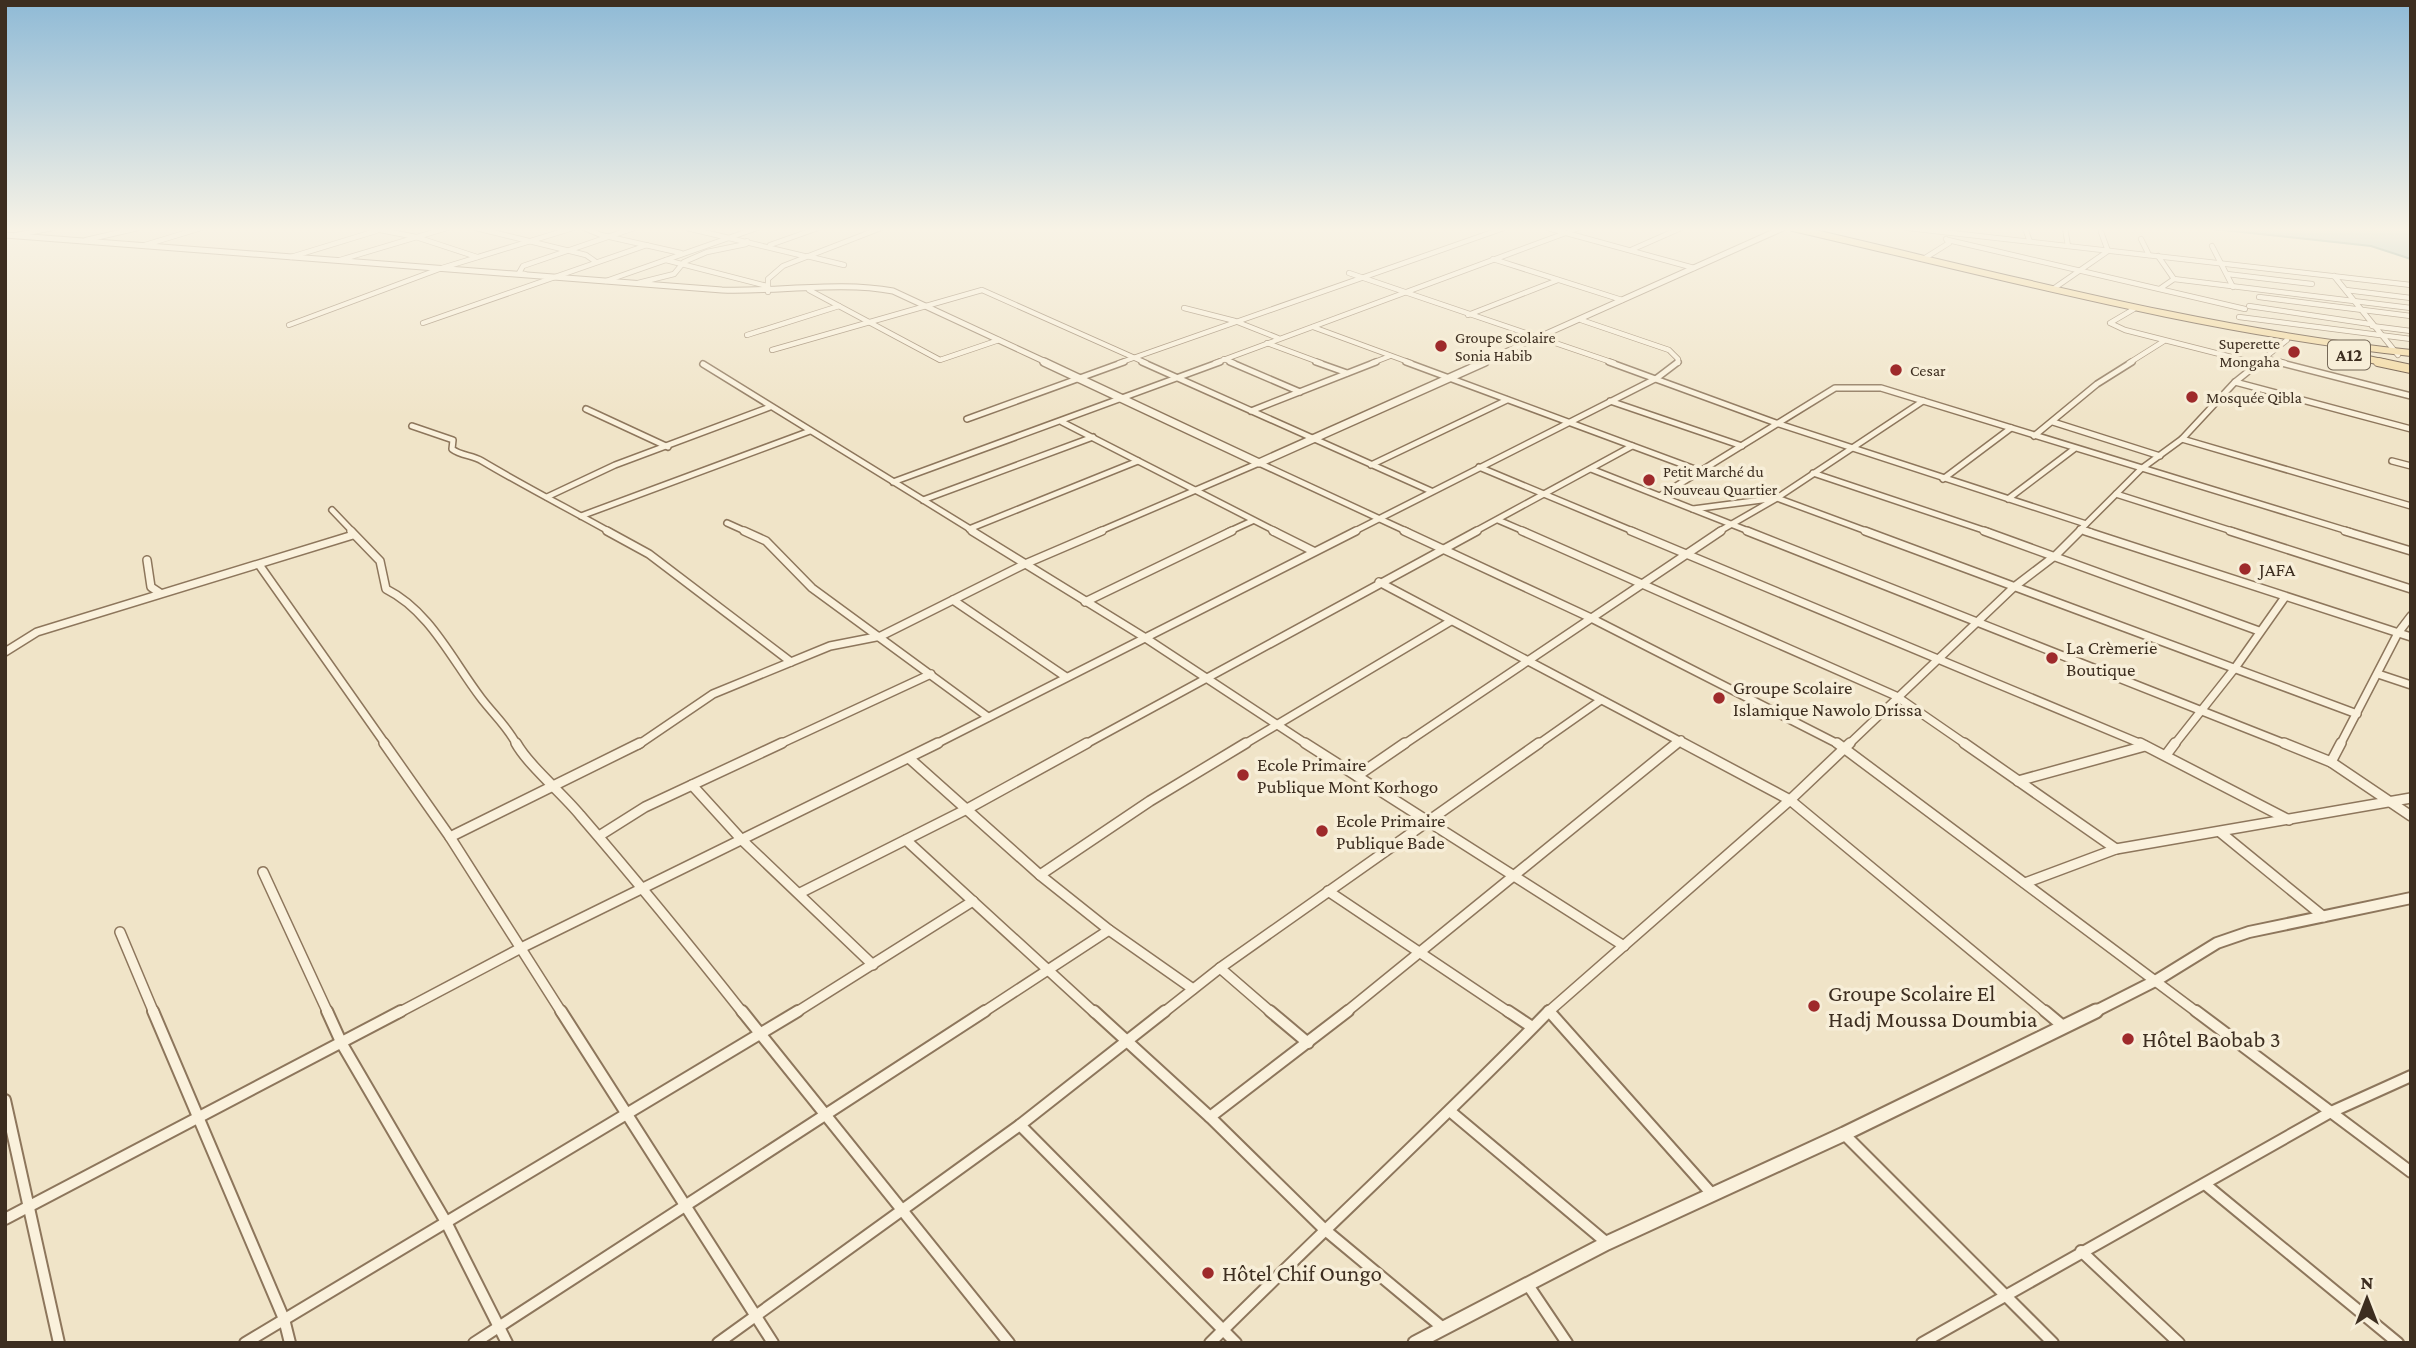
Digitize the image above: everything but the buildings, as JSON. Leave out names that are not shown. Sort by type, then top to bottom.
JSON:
[{"type":"main road","name":"A12","points":[[2062,291],[2134,309],[2286,339],[2411,355]]},
{"type":"main road","name":"A12","points":[[2063,291],[2364,356],[2411,369]]},
{"type":"main road","name":"A12","points":[[2364,356],[2396,354]]},
{"type":"street","points":[[289,326],[382,291]]},
{"type":"street","points":[[423,324],[518,291]]},
{"type":"street","points":[[811,291],[940,360],[999,340]]},
{"type":"street","points":[[893,291],[1591,618],[1844,747],[2411,1172]]},
{"type":"street","points":[[772,350],[979,291]]},
{"type":"street","points":[[984,291],[1138,357],[1251,411],[1431,491]]},
{"type":"street","points":[[967,419],[1324,291]]},
{"type":"street","points":[[1401,291],[1657,378],[1776,423],[2008,499],[2285,597],[2411,637]]},
{"type":"street","points":[[893,482],[1125,399],[1267,342],[1412,291]]},
{"type":"street","points":[[1467,315],[1530,291]]},
{"type":"street","points":[[1593,291],[1622,300]]},
{"type":"street","points":[[450,837],[629,751],[713,694],[830,646],[881,636],[1025,564],[1315,440],[1643,291]]},
{"type":"street","points":[[2173,291],[2247,308],[2411,331]]},
{"type":"street","points":[[2233,328],[2239,317],[2259,297],[2260,291]]},
{"type":"street","points":[[2268,291],[2411,308]]},
{"type":"street","points":[[2316,291],[2320,297]]},
{"type":"street","points":[[2347,291],[2378,335],[2396,354]]},
{"type":"street","points":[[2353,291],[2411,298]]},
{"type":"street","points":[[2259,297],[2411,316]]},
{"type":"street","points":[[747,334],[839,306]]},
{"type":"street","points":[[1184,307],[1236,321],[1279,338]]},
{"type":"street","points":[[2134,309],[2110,323],[2164,341],[2411,396]]},
{"type":"street","points":[[2239,317],[2411,339]]},
{"type":"street","points":[[5,1219],[521,948],[909,758],[1657,378],[1678,363],[1678,359],[1669,350],[1581,320]]},
{"type":"street","points":[[1312,327],[1703,472]]},
{"type":"street","points":[[1210,1343],[1324,1228],[1451,1112],[1549,1011],[1790,800],[1896,696],[2014,587],[2056,555],[2141,469],[2182,439],[2235,383],[2286,339]]},
{"type":"street","points":[[2034,436],[2097,384],[2164,341]]},
{"type":"street","points":[[1267,342],[1347,373]]},
{"type":"street","points":[[1251,411],[1390,356]]},
{"type":"street","points":[[1224,359],[1300,392]]},
{"type":"street","points":[[703,364],[1144,637],[1278,726],[1624,946]]},
{"type":"street","points":[[2235,383],[2411,429]]},
{"type":"street","points":[[1660,496],[1703,472],[1776,423],[1835,388],[1881,388],[2411,551]]},
{"type":"street","points":[[1371,465],[1507,400]]},
{"type":"street","points":[[1610,401],[1742,446]]},
{"type":"street","points":[[1357,776],[1731,524],[1777,498],[1923,401]]},
{"type":"street","points":[[547,497],[615,465],[770,407]]},
{"type":"street","points":[[586,409],[668,447]]},
{"type":"street","points":[[1062,421],[1313,551]]},
{"type":"street","points":[[2053,422],[2160,456]]},
{"type":"street","points":[[412,425],[453,440],[452,449],[457,453],[479,459],[512,481],[547,497],[649,554],[791,662]]},
{"type":"street","points":[[1943,479],[2011,428]]},
{"type":"street","points":[[581,516],[810,431]]},
{"type":"street","points":[[923,500],[1093,437]]},
{"type":"street","points":[[2182,439],[2411,506]]},
{"type":"street","points":[[800,893],[969,808],[1378,582],[1632,446]]},
{"type":"street","points":[[2008,499],[2074,449]]},
{"type":"street","points":[[969,529],[1138,461]]},
{"type":"street","points":[[2392,461],[2411,466]]},
{"type":"street","points":[[1479,467],[2146,746],[2289,820]]},
{"type":"street","points":[[1591,469],[2331,762],[2411,816]]},
{"type":"street","points":[[1813,473],[2056,555],[2259,631]]},
{"type":"street","points":[[2116,494],[2411,589]]},
{"type":"street","points":[[1692,509],[1777,498],[2357,714]]},
{"type":"street","points":[[332,510],[380,561],[386,589],[404,598],[444,643],[482,700],[506,723],[522,754],[555,785],[643,888],[1009,1343]]},
{"type":"street","points":[[1498,520],[1896,696],[2116,849]]},
{"type":"street","points":[[1084,602],[1252,521]]},
{"type":"street","points":[[727,523],[766,541],[812,588],[988,717]]},
{"type":"street","points":[[5,652],[37,632],[160,593],[260,566],[295,551],[353,535]]},
{"type":"street","points":[[147,560],[151,587],[160,593]]},
{"type":"street","points":[[260,566],[450,837],[628,1112],[754,1317],[774,1343]]},
{"type":"street","points":[[1378,582],[1790,800],[2064,1027]]},
{"type":"street","points":[[2166,755],[2235,668],[2285,597]]},
{"type":"street","points":[[953,600],[1066,677]]},
{"type":"street","points":[[2331,762],[2398,633],[2411,616]]},
{"type":"street","points":[[1040,875],[1150,801],[1451,621]]},
{"type":"street","points":[[599,836],[645,807],[931,674]]},
{"type":"street","points":[[2378,674],[2411,685]]},
{"type":"street","points":[[718,1343],[1020,1125],[1220,968],[1601,700]]},
{"type":"street","points":[[1210,1116],[1308,1044],[1681,740]]},
{"type":"street","points":[[2018,781],[2146,746]]},
{"type":"street","points":[[909,758],[969,808],[1040,875],[1109,930],[1193,989]]},
{"type":"street","points":[[692,785],[742,840],[873,965]]},
{"type":"street","points":[[2025,883],[2116,849],[2411,798]]},
{"type":"street","points":[[2220,832],[2324,917]]},
{"type":"street","points":[[906,840],[1125,1042],[1210,1116],[1324,1228],[1443,1328]]},
{"type":"street","points":[[263,872],[342,1044],[446,1222],[508,1343]]},
{"type":"street","points":[[1328,891],[1418,954],[1532,1027]]},
{"type":"street","points":[[1415,1343],[1607,1243],[1711,1193],[1844,1135],[2064,1027],[2158,980],[2217,943],[2249,932],[2411,898]]},
{"type":"street","points":[[245,1343],[873,965],[973,901]]},
{"type":"street","points":[[474,1343],[1109,930]]},
{"type":"street","points":[[120,932],[284,1319],[290,1343]]},
{"type":"street","points":[[1220,968],[1308,1044]]},
{"type":"street","points":[[1549,1011],[1711,1193]]},
{"type":"street","points":[[1922,1343],[2081,1251],[2206,1185],[2329,1113],[2411,1076]]},
{"type":"street","points":[[5,1100],[31,1206],[59,1343]]},
{"type":"street","points":[[1451,1112],[1607,1243]]},
{"type":"street","points":[[1020,1125],[1236,1343]]},
{"type":"street","points":[[1844,1135],[2007,1294],[2053,1343]]},
{"type":"street","points":[[2206,1185],[2398,1343]]},
{"type":"street","points":[[2081,1251],[2179,1343]]},
{"type":"street","points":[[1528,1285],[1567,1343]]},
{"type":"place","name":"Groupe Scolaire Sonia Habib","points":[[1441,346]]},
{"type":"place","name":"Superette Mongaha","points":[[2294,352]]},
{"type":"place","name":"Cesar","points":[[1896,370]]},
{"type":"place","name":"Mosquée Qibla","points":[[2192,397]]},
{"type":"place","name":"Petit Marché du Nouveau Quartier","points":[[1649,480]]},
{"type":"place","name":"JAFA","points":[[2245,569]]},
{"type":"place","name":"La Crèmerie Boutique","points":[[2052,658]]},
{"type":"place","name":"Groupe Scolaire Islamique Nawolo Drissa","points":[[1719,698]]},
{"type":"place","name":"Ecole Primaire Publique Mont Korhogo","points":[[1243,775]]},
{"type":"place","name":"Ecole Primaire Publique Bade","points":[[1322,831]]},
{"type":"place","name":"Groupe Scolaire El Hadj Moussa Doumbia","points":[[1814,1006]]},
{"type":"place","name":"Hôtel Baobab 3","points":[[2128,1039]]},
{"type":"place","name":"Hôtel Chif Oungo","points":[[1208,1273]]}]
